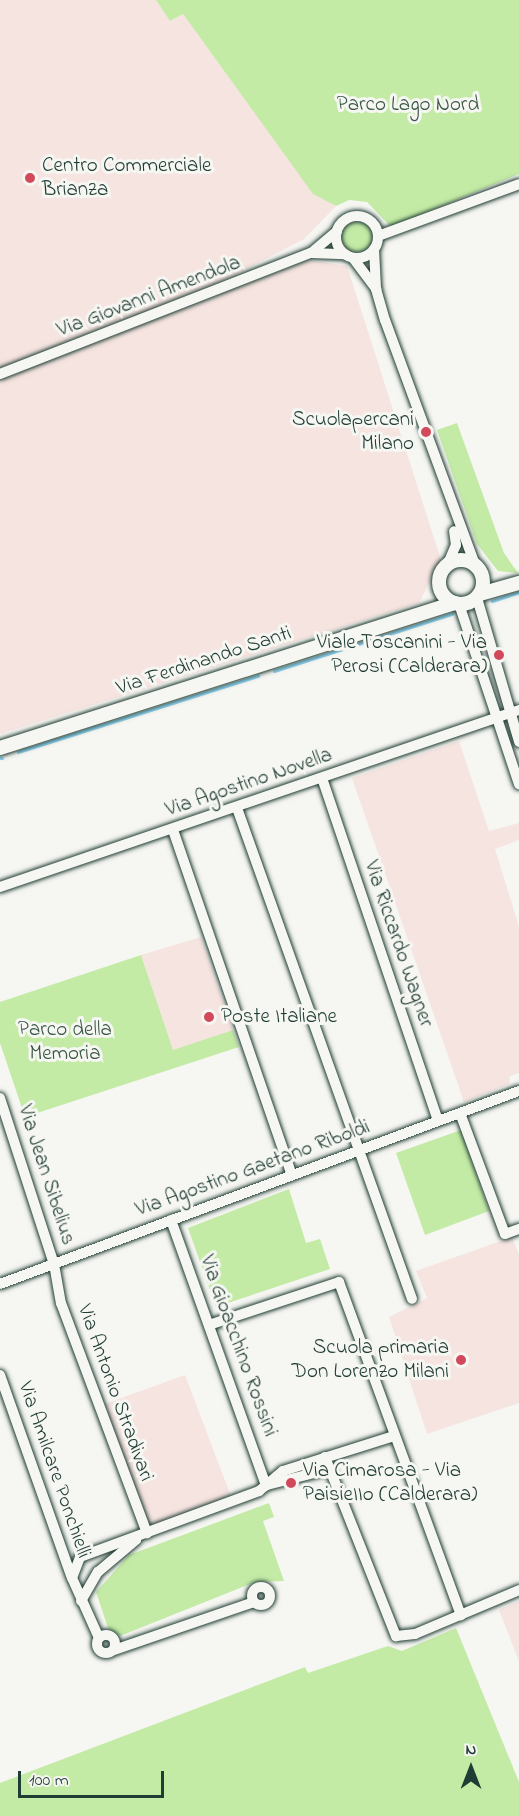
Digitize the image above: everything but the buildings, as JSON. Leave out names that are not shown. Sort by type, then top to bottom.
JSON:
[{"type":"main road","points":[[421,613],[440,587],[447,566],[464,561],[478,569],[519,581]]},
{"type":"main road","points":[[478,569],[479,596]]},
{"type":"main road","points":[[440,587],[456,604],[519,581]]},
{"type":"main road","name":"Via Ferdinando Santi","points":[[0,748],[421,613],[456,604]]},
{"type":"street","points":[[378,236],[519,184]]},
{"type":"street","points":[[376,289],[349,256],[337,231],[344,221],[362,217],[378,236]]},
{"type":"street","name":"Via Giovanni Amendola","points":[[0,374],[311,253],[337,231]]},
{"type":"street","points":[[378,236],[374,249],[376,289],[450,504],[478,569]]},
{"type":"street","points":[[349,256],[374,249]]},
{"type":"street","name":"Via Giovanni Amendola","points":[[311,253],[349,256]]},
{"type":"street","points":[[447,566],[456,544],[450,504]]},
{"type":"street","points":[[479,596],[515,712],[519,742]]},
{"type":"street","points":[[456,604],[498,718],[519,784]]},
{"type":"street","name":"Via Agostino Novella","points":[[0,888],[515,712]]},
{"type":"street","name":"Via Riccardo Wagner","points":[[322,778],[438,1122]]},
{"type":"street","points":[[237,808],[411,1299]]},
{"type":"street","points":[[173,830],[292,1175]]},
{"type":"street","name":"Via Agostino Gaetano Riboldi","points":[[2,1283],[519,1091]]},
{"type":"street","name":"Via Jean Sibelius","points":[[0,1098],[54,1264]]},
{"type":"street","points":[[460,1113],[505,1234],[519,1229]]},
{"type":"street","name":"Via Gioacchino Rossini","points":[[171,1220],[267,1485]]},
{"type":"street","name":"Via Antonio Stradivari","points":[[54,1264],[61,1303],[147,1533]]},
{"type":"street","points":[[0,1271],[2,1283]]},
{"type":"street","points":[[209,1325],[339,1282],[461,1615]]},
{"type":"street","name":"Via Amilcare Ponchielli","points":[[0,1375],[72,1578],[99,1638],[112,1636],[114,1650],[254,1602]]},
{"type":"street","points":[[267,1485],[282,1471],[394,1436]]},
{"type":"street","points":[[325,1457],[392,1633],[408,1636],[519,1590]]},
{"type":"street","points":[[72,1578],[80,1557],[267,1485],[330,1469]]},
{"type":"street","points":[[81,1601],[98,1572],[147,1533]]},
{"type":"shaded area","name":"Centro Commerciale Brianza","points":[[0,0],[156,0],[170,21],[183,14],[313,193],[336,206],[304,239],[185,301],[0,368]]},
{"type":"shaded area","points":[[308,260],[347,266],[441,560],[419,603],[0,734],[0,378]]},
{"type":"shaded area","points":[[459,741],[489,831],[519,823],[519,840],[495,849],[519,927],[519,1073],[510,1076],[509,1084],[464,1102],[352,778]]},
{"type":"shaded area","points":[[201,937],[233,1030],[173,1051],[141,955]]},
{"type":"shaded area","name":"Scuola primaria Don Lorenzo Milani","points":[[512,1237],[519,1255],[519,1403],[427,1434],[389,1317],[427,1298],[416,1271]]},
{"type":"shaded area","points":[[185,1375],[232,1499],[148,1530],[102,1405]]},
{"type":"shaded area","points":[[519,1601],[519,1661],[499,1610]]},
{"type":"green space","name":"Parco Lago Nord","points":[[156,0],[519,0],[519,174],[391,227],[367,202],[349,200],[336,206],[313,194],[183,14],[170,21]]},
{"type":"green space","points":[[357,222],[367,227],[372,237],[367,247],[357,252],[347,247],[342,237],[347,227]]},
{"type":"green space","points":[[457,423],[504,553],[518,573],[498,571],[477,544],[437,430]]},
{"type":"green space","name":"Parco della Memoria","points":[[141,955],[173,1050],[233,1030],[239,1047],[25,1117],[0,1043],[0,1002]]},
{"type":"green space","points":[[461,1130],[489,1211],[425,1235],[396,1153]]},
{"type":"green space","points":[[289,1189],[306,1243],[320,1239],[330,1269],[216,1307],[188,1228]]},
{"type":"green space","points":[[269,1503],[274,1517],[263,1521],[284,1581],[255,1582],[120,1636],[108,1628],[96,1592],[129,1555]]},
{"type":"green space","points":[[456,1628],[519,1782],[519,1816],[0,1816],[0,1783],[305,1667],[308,1673],[388,1646],[402,1651]]},
{"type":"waterway","points":[[492,601],[519,592]]},
{"type":"waterway","points":[[274,671],[452,614]]},
{"type":"waterway","points":[[18,752],[258,676]]},
{"type":"place","name":"Centro Commerciale Brianza","points":[[30,178]]},
{"type":"place","name":"Scuolapercani Milano","points":[[426,432]]},
{"type":"place","name":"Viale Toscanini - Via Perosi (Calderara)","points":[[499,655]]},
{"type":"place","name":"Poste Italiane","points":[[209,1017]]},
{"type":"place","name":"Scuola primaria Don Lorenzo Milani","points":[[461,1360]]},
{"type":"place","name":"Via Cimarosa - Via PaisieIIo (Calderara)","points":[[291,1483]]}]
